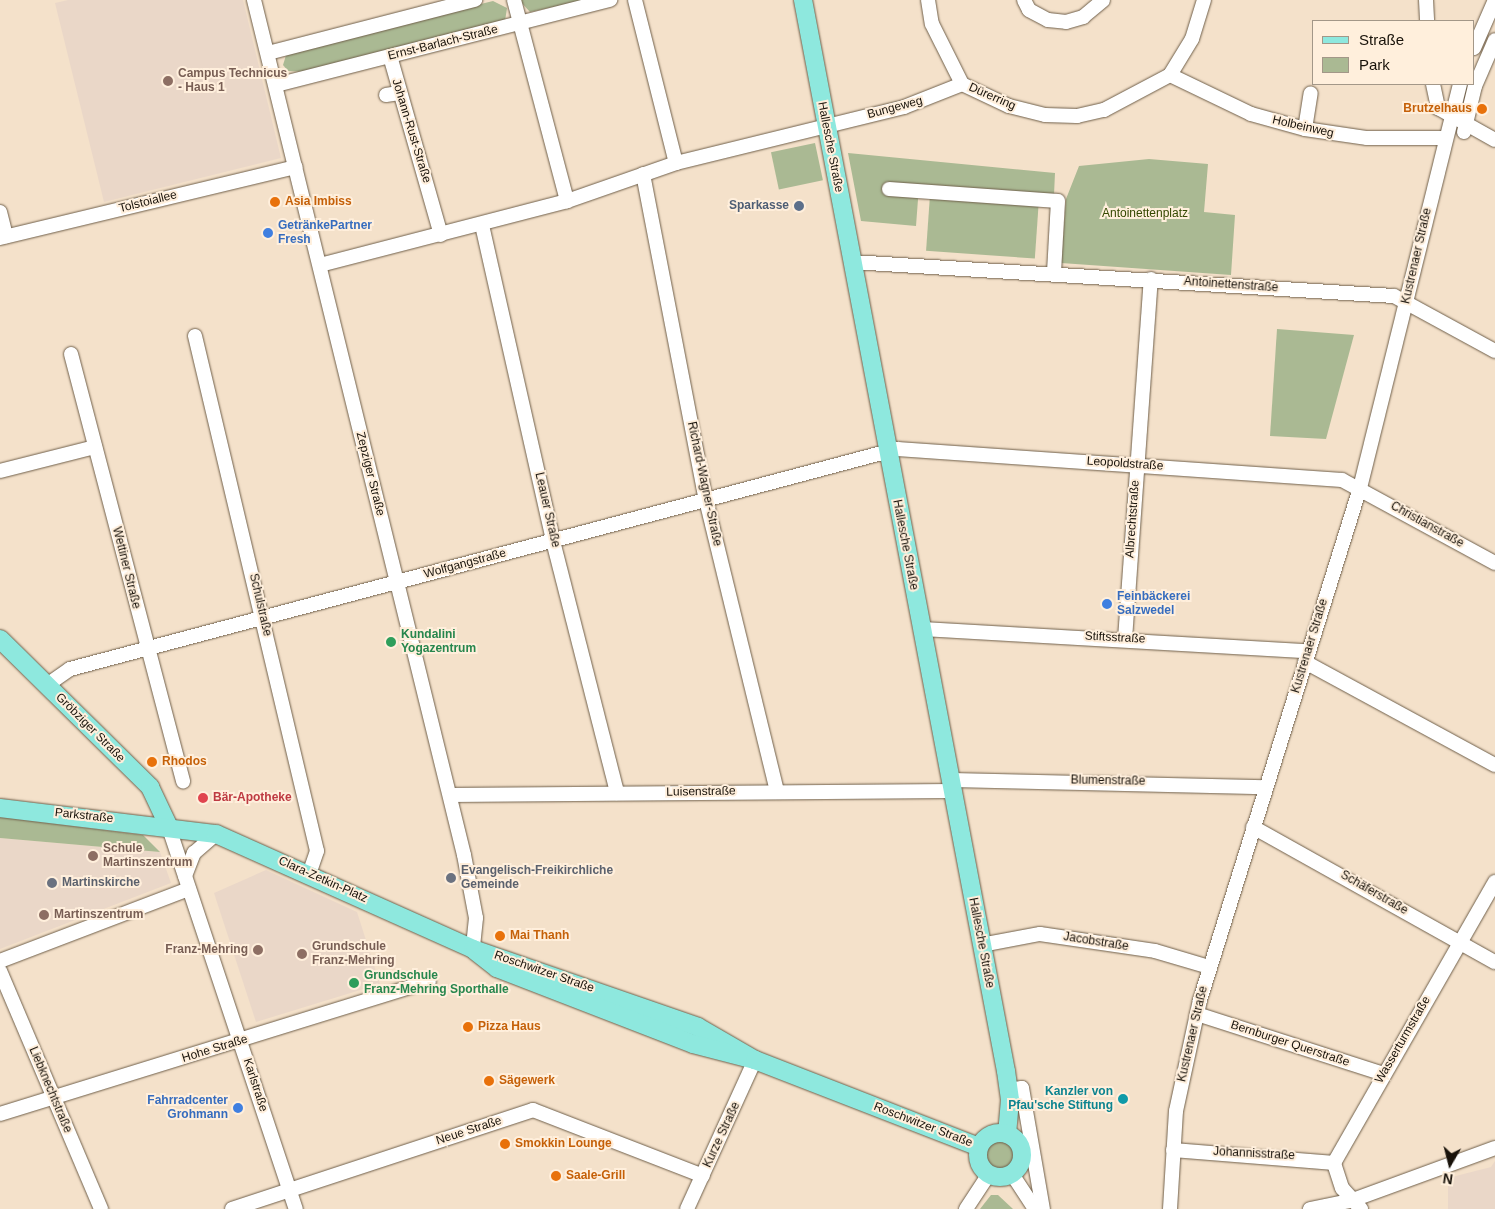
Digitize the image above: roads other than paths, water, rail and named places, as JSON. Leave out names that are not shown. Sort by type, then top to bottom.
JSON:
[{"type":"main road","name":"Hallesche Straße","points":[[803,0],[1009,1090],[1007,1134]]},
{"type":"main road","name":"Gröbziger Straße","points":[[0,639],[150,787],[168,825]]},
{"type":"main road","name":"Parkstraße","points":[[0,808],[168,825]]},
{"type":"main road","name":"Clara-Zetkin-Platz","points":[[168,825],[216,834],[473,949]]},
{"type":"main road","name":"Roschwitzer Straße","points":[[473,949],[486,963],[506,971],[693,1044],[755,1060],[979,1147]]},
{"type":"main road","points":[[1007,1134],[1022,1152],[1020,1165],[1012,1174],[989,1174],[979,1162],[979,1147],[991,1135],[1007,1134]]},
{"type":"street","name":"Zepziger Straße","points":[[254,0],[450,795],[476,918],[473,949]]},
{"type":"street","points":[[268,53],[475,0]]},
{"type":"street","points":[[514,0],[567,201]]},
{"type":"street","name":"Ernst-Barlach-Straße","points":[[276,85],[610,0]]},
{"type":"street","points":[[635,0],[676,163]]},
{"type":"street","name":"Dürerring","points":[[928,0],[932,24],[962,84],[1026,112],[1061,117],[1120,105],[1170,75],[1192,39],[1204,0]]},
{"type":"street","points":[[1024,0],[1029,10],[1066,22],[1083,18],[1102,0]]},
{"type":"street","points":[[1426,0],[1427,20]]},
{"type":"street","points":[[1475,46],[1495,0]]},
{"type":"street","points":[[1465,128],[1475,86],[1495,40]]},
{"type":"street","name":"Johann-Rust-Straße","points":[[390,56],[392,94],[441,235]]},
{"type":"street","name":"Holbeinweg","points":[[1170,75],[1251,114],[1305,129],[1367,138],[1448,127]]},
{"type":"street","name":"Bungeweg","points":[[826,125],[918,103],[962,84]]},
{"type":"street","points":[[1433,85],[1435,103],[1448,127],[1465,128],[1492,143]]},
{"type":"street","name":"Kustrenaer Straße","points":[[1170,1209],[1176,1112],[1197,1014],[1265,787],[1360,488],[1460,85]]},
{"type":"street","points":[[1305,129],[1311,93]]},
{"type":"street","points":[[320,265],[482,225],[567,201],[676,163],[826,125]]},
{"type":"street","name":"Tolstoiallee","points":[[3,237],[296,167]]},
{"type":"street","name":"Richard-Wagner-Straße","points":[[643,174],[706,500],[777,792]]},
{"type":"street","points":[[889,189],[1058,200],[1054,273]]},
{"type":"street","points":[[0,212],[3,237]]},
{"type":"street","name":"Leauer Straße","points":[[482,225],[553,541],[617,793]]},
{"type":"street","name":"Antoinettenstraße","points":[[852,262],[1151,279],[1394,296],[1495,351]]},
{"type":"street","name":"Albrechtstraße","points":[[1125,639],[1136,465],[1151,279]]},
{"type":"street","name":"Schulstraße","points":[[195,336],[264,619],[317,851],[309,874]]},
{"type":"street","name":"Wettiner Straße","points":[[71,354],[183,782]]},
{"type":"street","points":[[0,471],[95,447]]},
{"type":"street","name":"Wolfgangstraße","points":[[47,685],[70,669],[148,650],[888,451]]},
{"type":"street","name":"Leopoldstraße","points":[[888,451],[1136,465],[1342,480],[1360,488]]},
{"type":"street","name":"Christianstraße","points":[[1360,488],[1495,563]]},
{"type":"street","name":"Stiftsstraße","points":[[921,629],[1125,639],[1307,656],[1495,765]]},
{"type":"street","name":"Luisenstraße","points":[[450,795],[777,792],[951,785]]},
{"type":"street","name":"Blumenstraße","points":[[951,785],[1265,787]]},
{"type":"street","name":"Karlstraße","points":[[168,825],[296,1209]]},
{"type":"street","name":"Schäferstraße","points":[[1253,827],[1495,962]]},
{"type":"street","points":[[185,876],[194,853],[216,834]]},
{"type":"street","name":"Wasserturmstraße","points":[[1334,1163],[1495,882]]},
{"type":"street","points":[[0,962],[189,889]]},
{"type":"street","name":"Jacobstraße","points":[[981,945],[1040,934],[1155,951],[1210,967]]},
{"type":"street","name":"Liebknechtstraße","points":[[0,971],[101,1209]]},
{"type":"street","name":"Hohe Straße","points":[[0,1114],[430,981]]},
{"type":"street","name":"Bernburger Querstraße","points":[[1197,1014],[1384,1074]]},
{"type":"street","name":"Kurze Straße","points":[[687,1209],[755,1060]]},
{"type":"street","points":[[1009,1090],[1022,1088],[1043,1209]]},
{"type":"street","name":"Neue Straße","points":[[232,1209],[533,1110],[703,1176]]},
{"type":"street","points":[[1310,1209],[1356,1205],[1495,1148]]},
{"type":"street","name":"Johannisstraße","points":[[1173,1150],[1334,1163]]},
{"type":"street","points":[[1334,1163],[1356,1205]]},
{"type":"street","points":[[966,1209],[989,1174]]},
{"type":"street","points":[[1012,1174],[1035,1209]]},
{"type":"place","name":"Campus Technicus - Haus 1","points":[[168,81]]},
{"type":"place","name":"Brutzelhaus","points":[[1482,109]]},
{"type":"place","name":"Asia Imbiss","points":[[275,202]]},
{"type":"place","name":"Sparkasse","points":[[799,206]]},
{"type":"place","name":"GetränkePartner Fresh","points":[[268,233]]},
{"type":"place","name":"Feinbäckerei Salzwedel","points":[[1107,604]]},
{"type":"place","name":"Kundalini Yogazentrum","points":[[391,642]]},
{"type":"place","name":"Rhodos","points":[[152,762]]},
{"type":"place","name":"Bär-Apotheke","points":[[203,798]]},
{"type":"place","name":"Schule Martinszentrum","points":[[93,856]]},
{"type":"place","name":"Evangelisch-Freikirchliche Gemeinde","points":[[451,878]]},
{"type":"place","name":"Martinskirche","points":[[52,883]]},
{"type":"place","name":"Martinszentrum","points":[[44,915]]},
{"type":"place","name":"Mai Thanh","points":[[500,936]]},
{"type":"place","name":"Franz-Mehring","points":[[258,950]]},
{"type":"place","name":"Grundschule Franz-Mehring","points":[[302,954]]},
{"type":"place","name":"Grundschule Franz-Mehring Sporthalle","points":[[354,983]]},
{"type":"place","name":"Pizza Haus","points":[[468,1027]]},
{"type":"place","name":"Sägewerk","points":[[489,1081]]},
{"type":"place","name":"Kanzler von Pfau'sche Stiftung","points":[[1123,1099]]},
{"type":"place","name":"Fahrradcenter Grohmann","points":[[238,1108]]},
{"type":"place","name":"Smokkin Lounge","points":[[505,1144]]},
{"type":"place","name":"Saale-Grill","points":[[556,1176]]},
{"type":"park label","name":"Antoinettenplatz","points":[[1145,214]]}]
